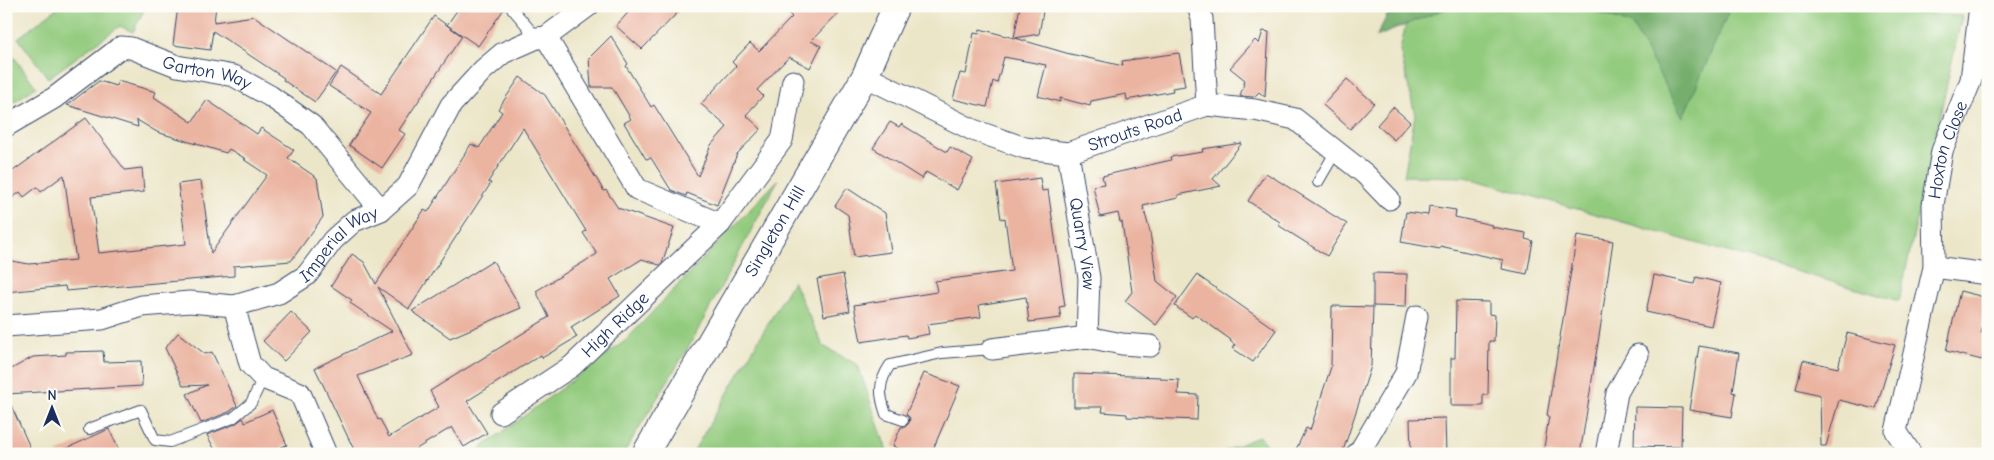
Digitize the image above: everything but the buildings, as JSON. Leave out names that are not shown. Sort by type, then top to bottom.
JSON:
[{"type":"street","name":"Imperial Way","points":[[6,326],[102,319],[142,306],[190,302],[234,306],[279,293],[307,275],[333,240],[354,221],[381,210],[408,186],[451,105],[483,70],[503,53],[542,37],[588,6]]},
{"type":"street","name":"Singleton Hill","points":[[645,454],[865,76],[896,6]]},
{"type":"street","points":[[1198,6],[1202,19],[1207,105]]},
{"type":"street","name":"Hoxton Close","points":[[1911,454],[1896,431],[1934,267],[1933,205],[1942,151],[1972,80],[1980,6]]},
{"type":"street","points":[[542,37],[637,189],[720,224]]},
{"type":"street","name":"Garton Way","points":[[6,126],[54,98],[121,47],[131,48],[177,66],[234,76],[270,96],[311,125],[381,210]]},
{"type":"street","name":"Strouts Road","points":[[865,76],[973,130],[1025,148],[1068,154],[1207,105],[1255,110],[1295,118],[1365,174],[1389,200]]},
{"type":"street","name":"High Ridge","points":[[501,413],[572,366],[720,224],[782,140],[793,81]]},
{"type":"street","name":"Quarry View","points":[[1068,154],[1089,278],[1087,337]]},
{"type":"street","points":[[1934,267],[1988,274]]},
{"type":"street","points":[[234,306],[250,364],[263,378],[300,393],[326,454]]},
{"type":"street","points":[[1360,453],[1406,373],[1417,316]]},
{"type":"street","points":[[992,349],[1087,337],[1122,344],[1150,346]]},
{"type":"street","points":[[1606,454],[1618,393],[1638,355]]},
{"type":"lane","points":[[510,6],[542,37]]},
{"type":"lane","points":[[1318,182],[1336,151]]},
{"type":"lane","points":[[903,420],[886,414],[880,398],[882,377],[890,365],[942,353],[992,349]]},
{"type":"lane","points":[[88,430],[141,410],[155,440],[170,442],[233,418],[251,402],[263,378]]},
{"type":"green space","points":[[60,6],[146,6],[133,32],[120,26],[48,78],[18,38]]},
{"type":"green space","points":[[1392,6],[1452,6],[1376,37]]},
{"type":"green space","points":[[1410,6],[1813,6],[1962,16],[1899,301],[1465,177],[1404,176],[1415,115],[1400,50]]},
{"type":"green space","points":[[1580,6],[1731,6],[1683,117],[1632,25]]},
{"type":"green space","points":[[6,43],[11,53],[36,87],[6,107]]},
{"type":"green space","points":[[778,180],[691,343],[623,454],[473,454],[625,341]]},
{"type":"green space","points":[[793,281],[823,346],[858,365],[888,454],[692,454]]},
{"type":"green space","points":[[1259,436],[1274,454],[1219,454]]}]
